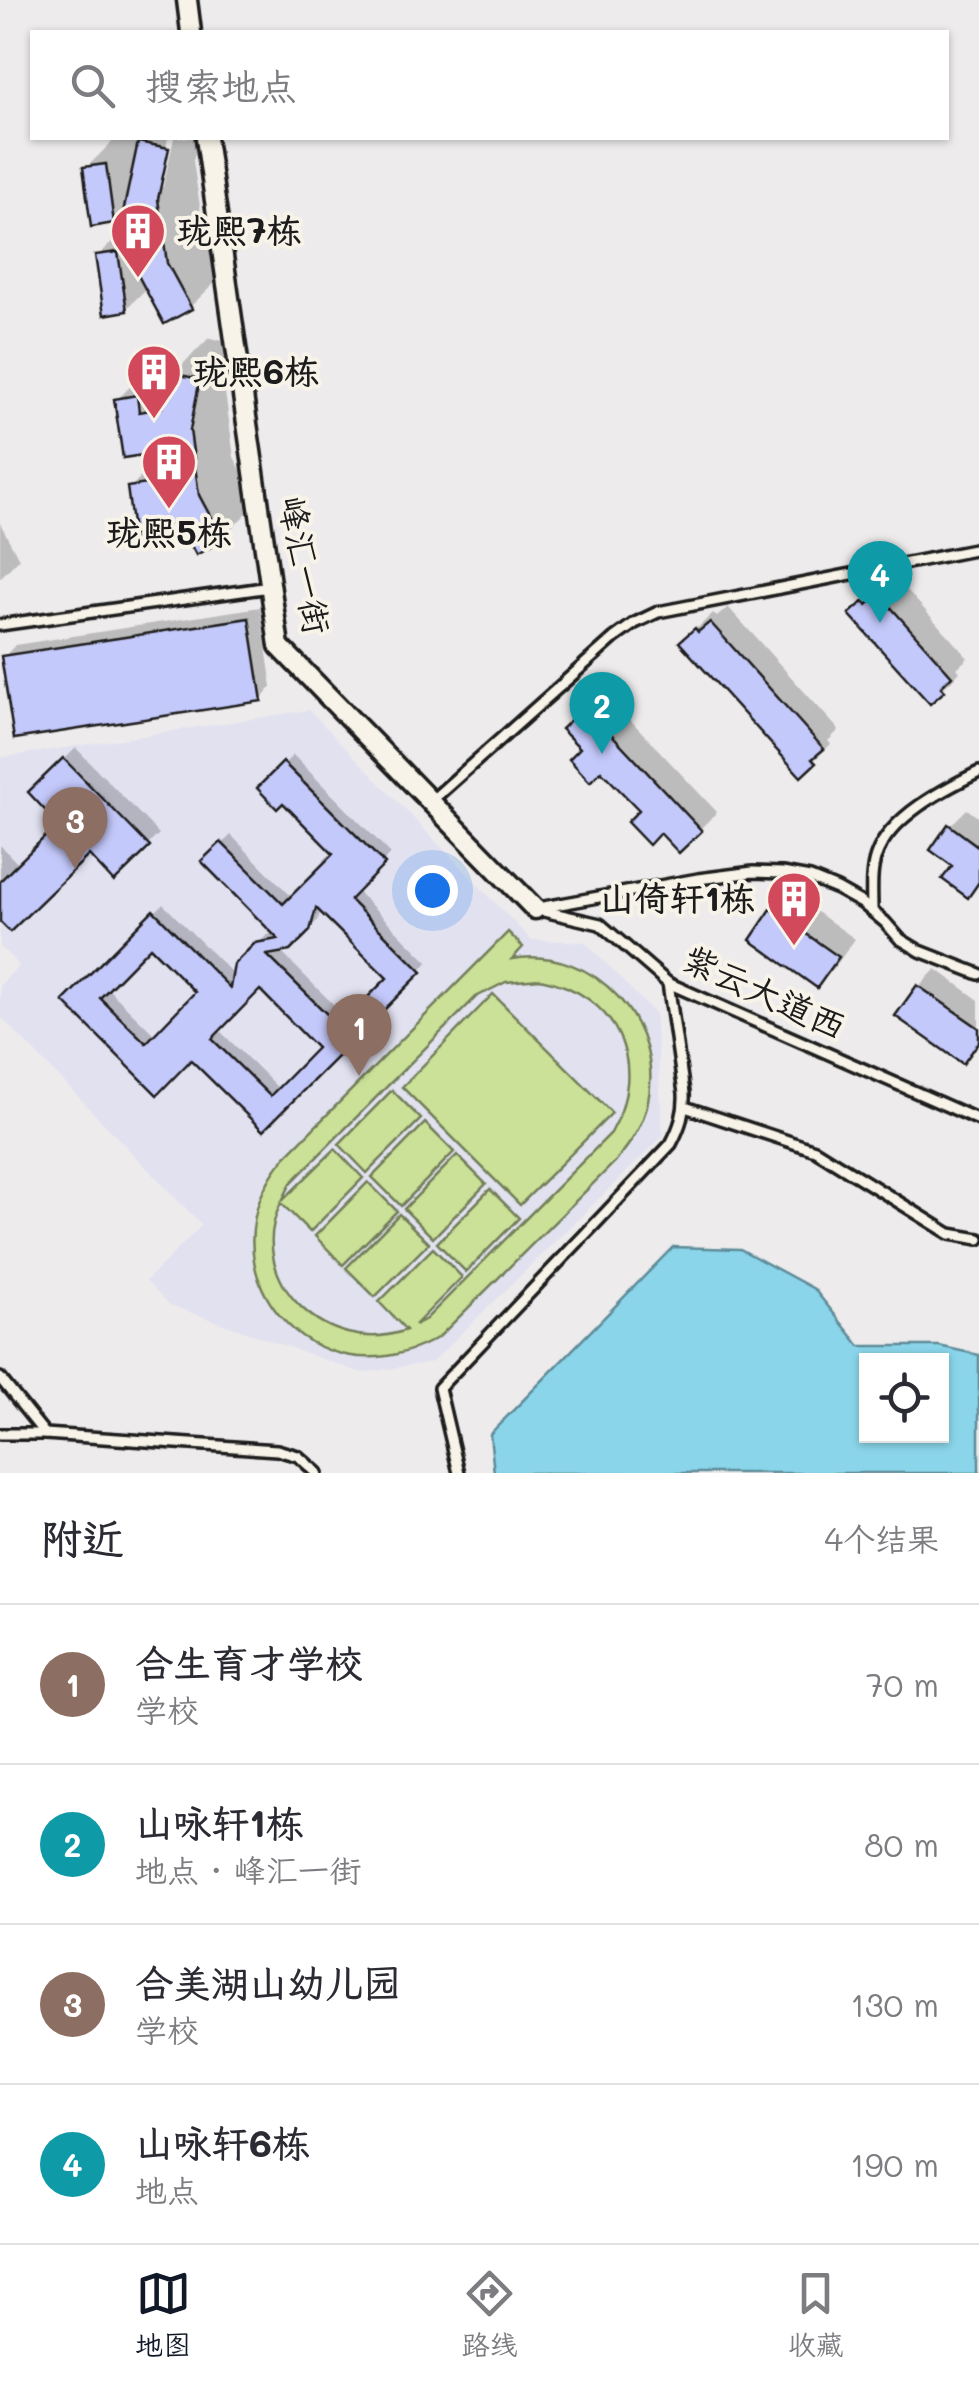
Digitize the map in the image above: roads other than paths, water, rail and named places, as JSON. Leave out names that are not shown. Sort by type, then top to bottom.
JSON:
[{"type":"street","points":[[186,0],[191,30]]},
{"type":"street","name":"峰汇一街","points":[[206,140],[278,646],[534,909]]},
{"type":"lane","points":[[430,802],[614,638],[658,612],[979,549]]},
{"type":"lane","points":[[0,626],[270,587]]},
{"type":"lane","points":[[872,911],[876,855],[887,835],[944,789],[979,772]]},
{"type":"lane","points":[[534,909],[643,888],[753,872],[782,872],[838,889],[872,911],[900,939],[979,974]]},
{"type":"lane","name":"紫云大道西","points":[[534,909],[600,924],[668,983],[979,1120]]},
{"type":"lane","points":[[459,1473],[439,1388],[670,1144],[680,1126],[684,1093],[668,983]]},
{"type":"lane","points":[[684,1107],[814,1150],[950,1234],[979,1239]]},
{"type":"lane","points":[[0,1378],[45,1434]]},
{"type":"lane","points":[[0,1434],[277,1450],[298,1456],[316,1473]]},
{"type":"water","points":[[673,1247],[740,1249],[814,1289],[860,1346],[939,1346],[979,1355],[979,1473],[494,1473],[490,1434]]},
{"type":"place","name":"珑熙7栋","points":[[138,280]]},
{"type":"place","name":"珑熙6栋","points":[[154,421]]},
{"type":"place","name":"珑熙5栋","points":[[169,511]]},
{"type":"place","name":"山咏轩6栋","points":[[880,623]]},
{"type":"place","name":"山咏轩1栋","points":[[602,754]]},
{"type":"place","name":"合美湖山幼儿园","points":[[75,869]]},
{"type":"place","name":"山倚轩1栋","points":[[794,948]]},
{"type":"place","name":"合生育才学校","points":[[359,1076]]}]
